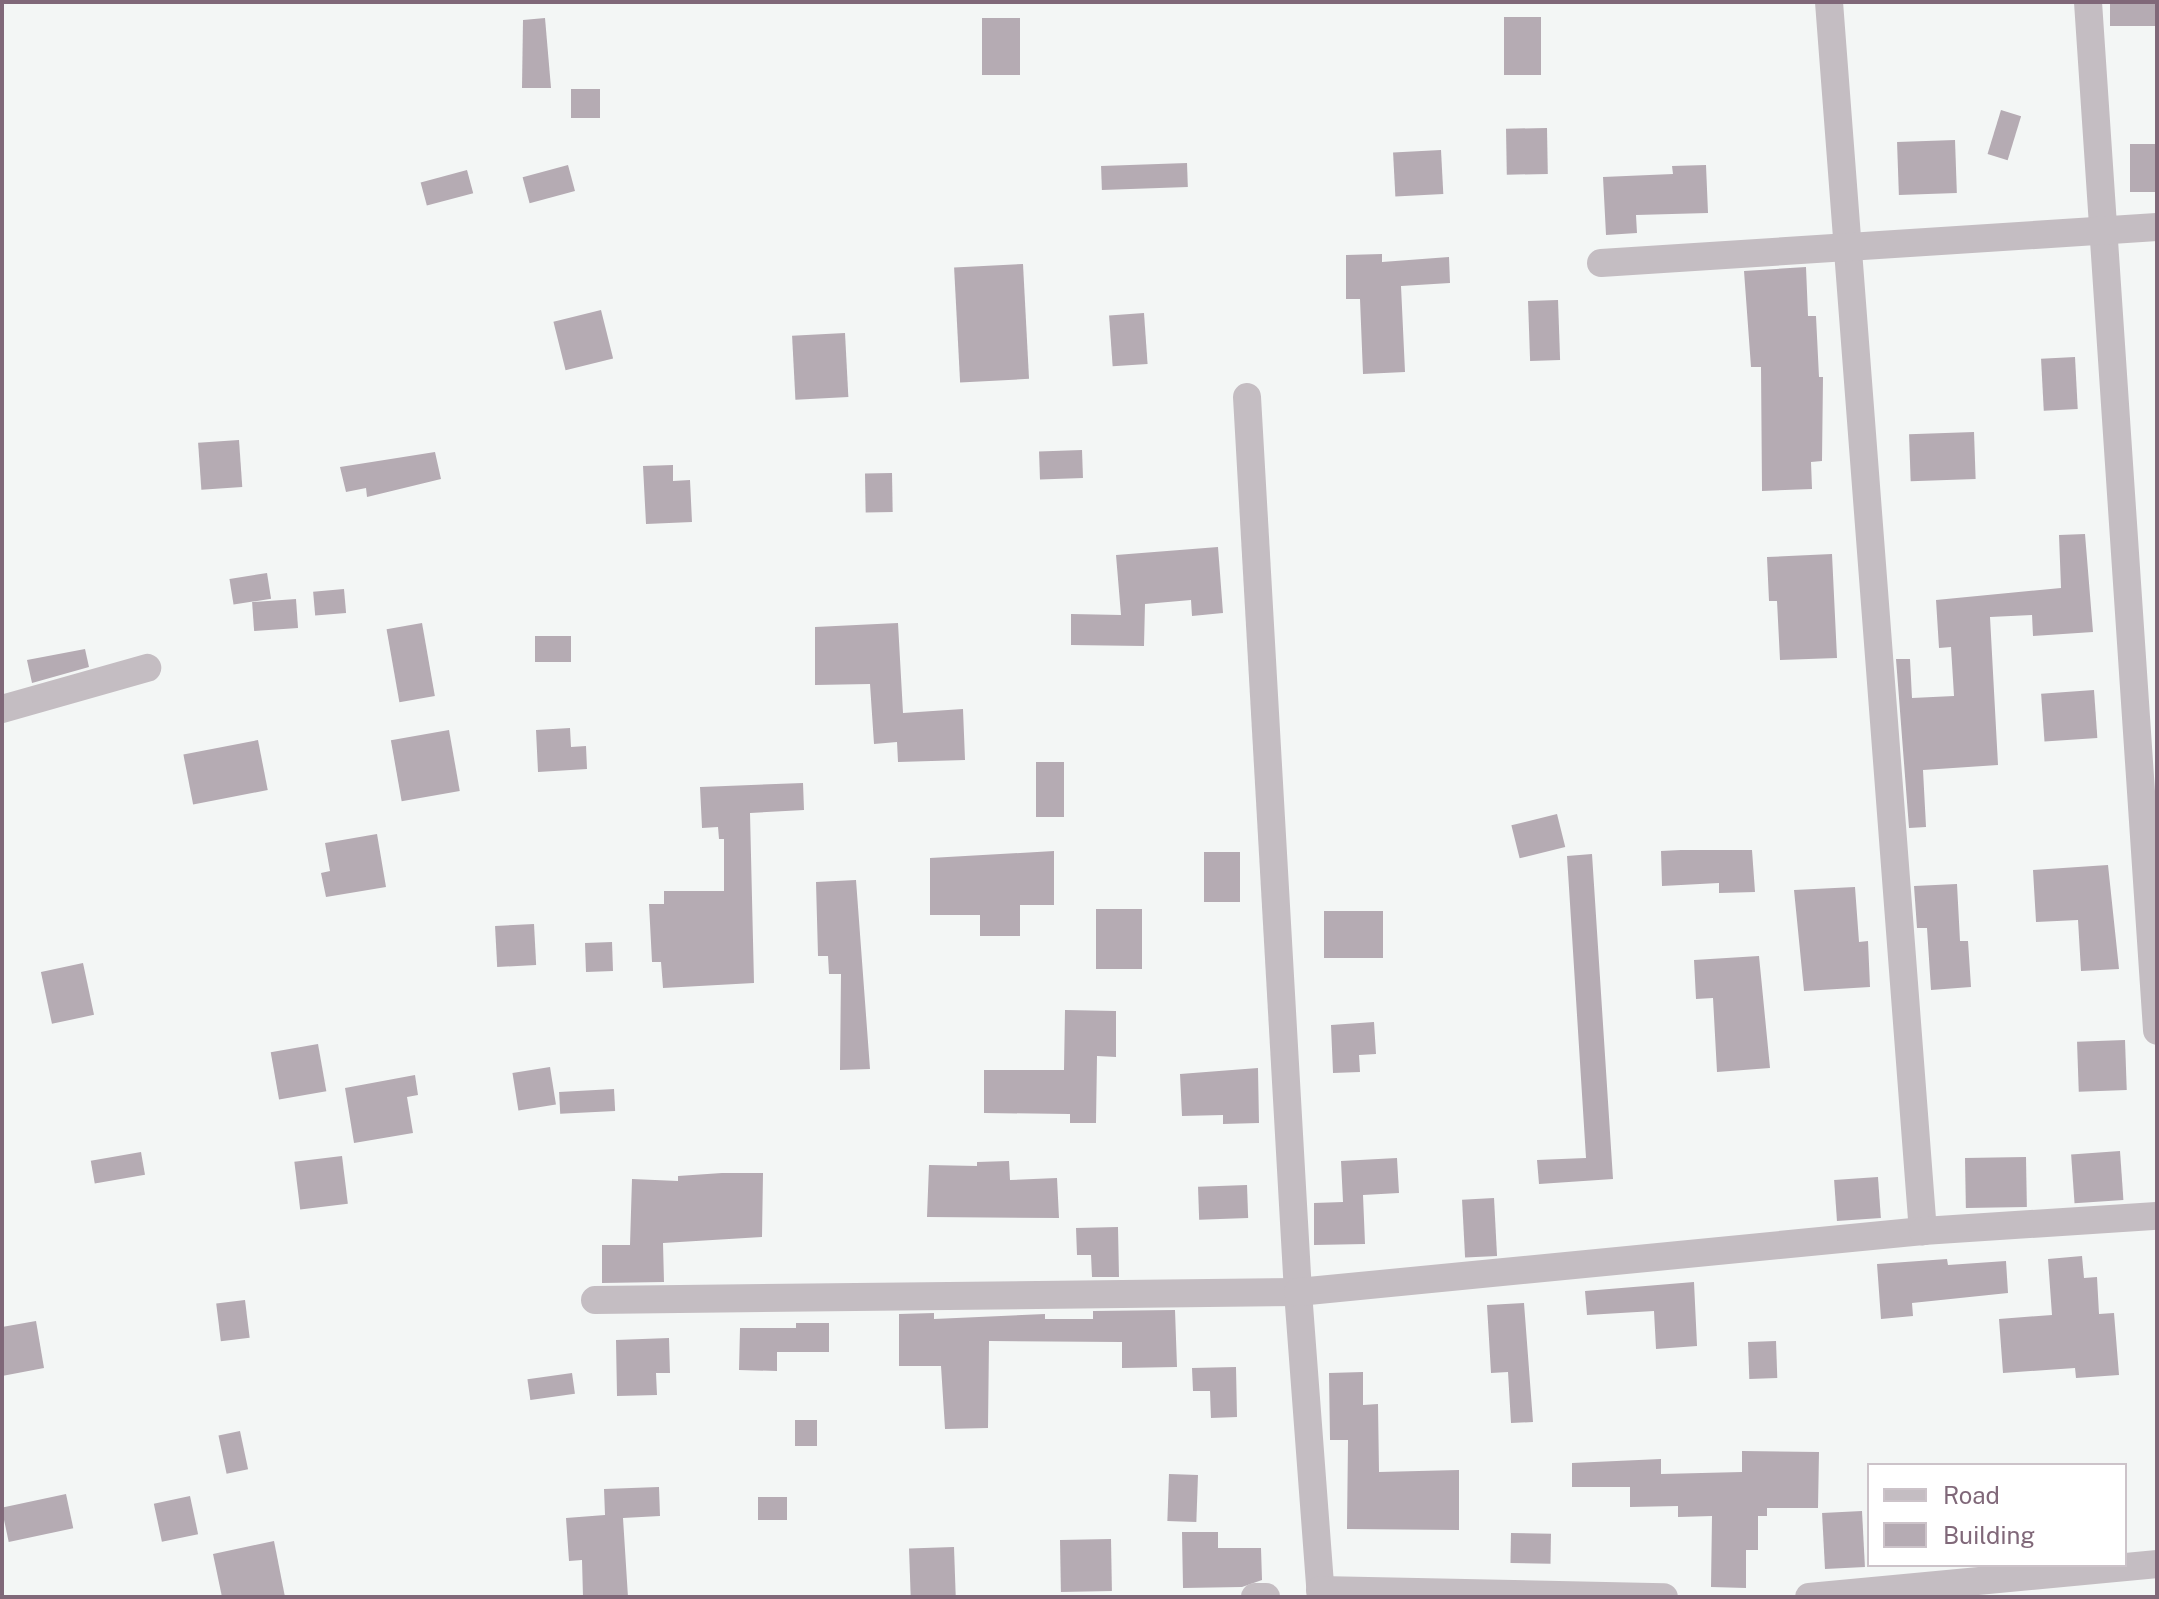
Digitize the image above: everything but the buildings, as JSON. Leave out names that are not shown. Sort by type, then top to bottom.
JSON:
[{"type":"street","points":[[1829,2],[1923,1231]]},
{"type":"street","points":[[2088,2],[2157,1031]]},
{"type":"street","points":[[1601,263],[2157,227]]},
{"type":"street","points":[[1247,397],[1298,1292],[1320,1594],[1664,1597]]},
{"type":"street","points":[[2,709],[147,668]]},
{"type":"street","points":[[595,1300],[1298,1292],[1923,1231],[2157,1216]]},
{"type":"street","points":[[2127,1567],[2157,1564]]},
{"type":"street","points":[[1809,1597],[2125,1567]]},
{"type":"street","points":[[1255,1597],[1266,1597]]}]
